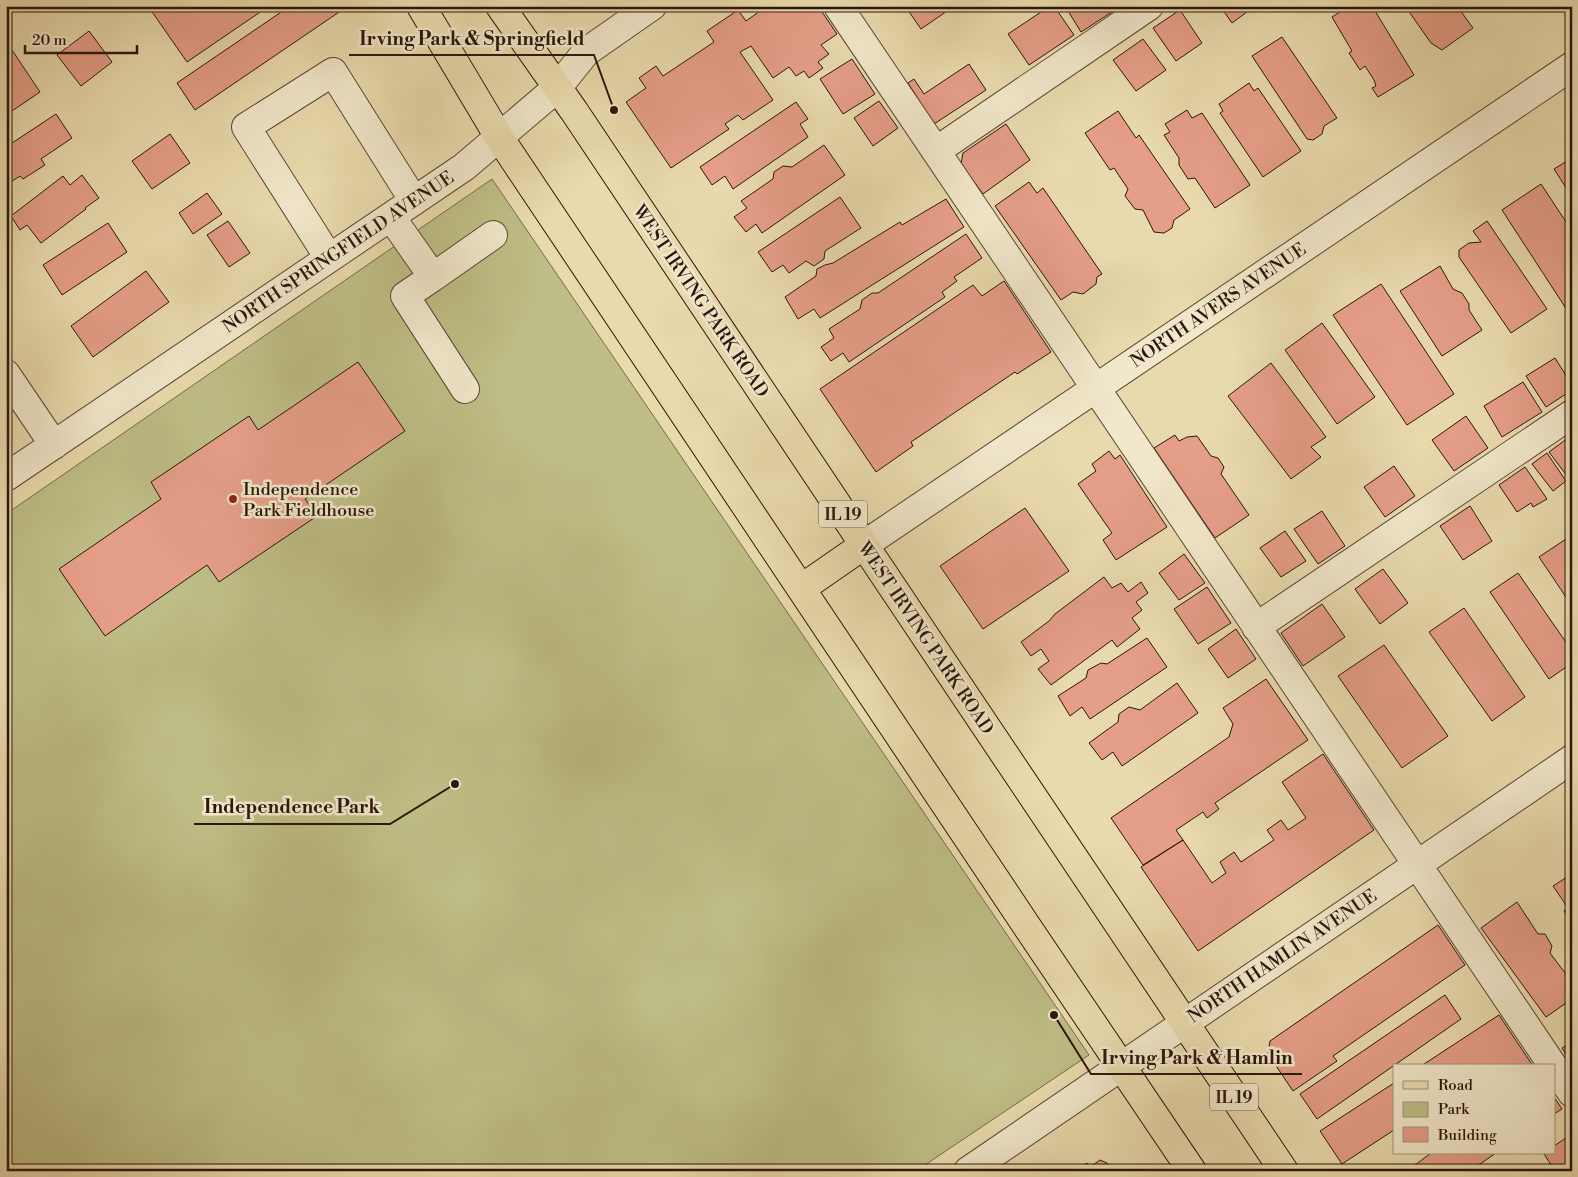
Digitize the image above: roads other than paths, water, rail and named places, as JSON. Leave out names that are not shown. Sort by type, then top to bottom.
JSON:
[{"type":"main road","points":[[421,6],[499,137],[1192,1171]]},
{"type":"main road","name":"WEST IRVING PARK ROAD","points":[[500,6],[558,87],[1284,1171]]},
{"type":"main road","points":[[802,588],[864,545]]},
{"type":"street","points":[[838,6],[1552,1064]]},
{"type":"street","points":[[936,151],[1149,6]]},
{"type":"street","name":"NORTH SPRINGFIELD AVENUE","points":[[6,477],[464,167],[558,87],[586,52],[646,8]]},
{"type":"street","name":"NORTH AVERS AVENUE","points":[[864,545],[1572,66]]},
{"type":"street","points":[[329,258],[246,127],[333,72],[414,201]]},
{"type":"street","points":[[391,217],[432,276]]},
{"type":"street","points":[[465,389],[405,296],[493,235]]},
{"type":"street","points":[[6,374],[54,445]]},
{"type":"street","points":[[1256,627],[1572,414]]},
{"type":"street","name":"NORTH HAMLIN AVENUE","points":[[968,1171],[1572,759]]},
{"type":"street","points":[[1556,1070],[1572,1093]]},
{"type":"place","name":"Irving Park & Springfield","points":[[614,110]]},
{"type":"place","name":"Independence Park Fieldhouse","points":[[233,499]]},
{"type":"place","name":"Independence Park","points":[[455,784]]},
{"type":"place","name":"Irving Park & Hamlin","points":[[1054,1015]]}]
